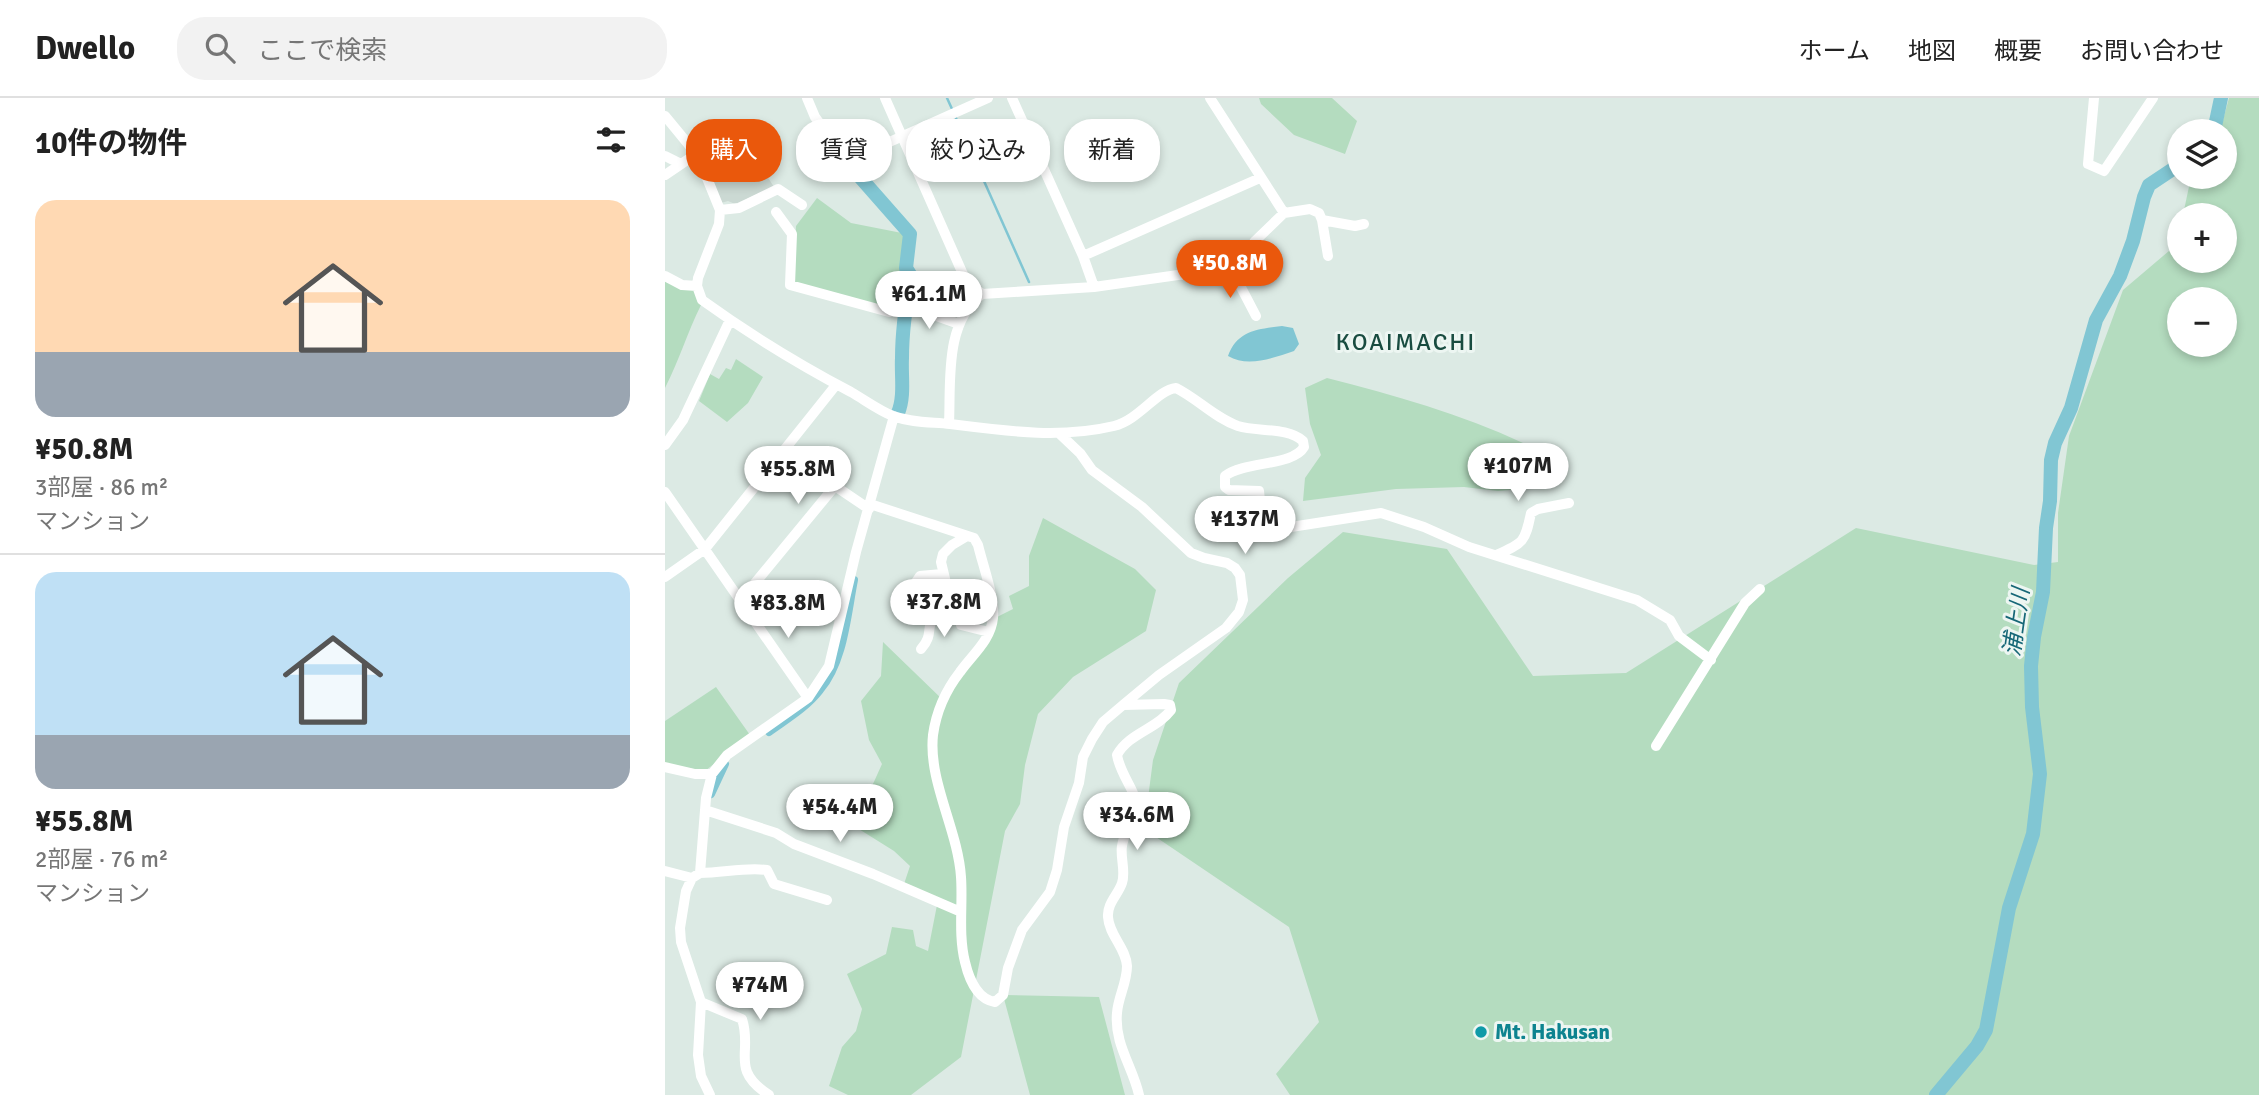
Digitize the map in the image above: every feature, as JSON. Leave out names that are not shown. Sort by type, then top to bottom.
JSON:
[{"type":"street","points":[[807,98],[815,117],[847,161],[988,98]]},
{"type":"street","points":[[885,98],[966,281],[982,294]]},
{"type":"street","points":[[1012,98],[1083,256],[1094,287]]},
{"type":"street","points":[[1210,98],[1284,214]]},
{"type":"street","points":[[2094,98],[2088,164],[2104,171],[2153,98]]},
{"type":"street","points":[[665,116],[686,142]]},
{"type":"street","points":[[665,156],[681,164]]},
{"type":"street","points":[[665,175],[686,161]]},
{"type":"street","points":[[1083,256],[1260,178]]},
{"type":"street","points":[[708,182],[720,210],[719,225],[697,286],[702,300],[836,385],[894,416],[931,425],[949,424],[1014,433],[1060,434],[1116,426],[1138,415],[1165,391],[1176,388],[1222,419],[1259,430],[1291,434],[1303,441],[1301,452],[1293,457],[1258,463],[1225,476],[1225,487],[1229,490],[1259,491],[1262,517],[1271,527],[1291,527],[1381,513],[1424,527],[1469,547],[1637,600],[1670,620],[1679,636],[1711,660]]},
{"type":"street","points":[[720,210],[739,208],[778,189],[802,205]]},
{"type":"street","points":[[1233,272],[1255,241],[1284,214],[1314,210],[1319,213],[1328,256]]},
{"type":"street","points":[[776,212],[792,234],[790,285],[889,312],[907,310],[928,313],[959,324]]},
{"type":"street","points":[[1322,220],[1355,226],[1364,224]]},
{"type":"street","points":[[949,424],[953,352],[959,324],[972,302],[982,294],[1094,287],[1178,275],[1233,272]]},
{"type":"street","points":[[1233,272],[1256,316]]},
{"type":"street","points":[[665,276],[683,285],[697,286]]},
{"type":"street","points":[[665,444],[684,420],[730,320]]},
{"type":"street","points":[[665,577],[705,549],[836,385]]},
{"type":"street","points":[[710,1095],[701,1076],[698,1055],[701,1002],[681,942],[686,891],[696,875],[712,774],[727,755],[808,698],[822,680],[834,652],[856,552],[894,416]]},
{"type":"street","points":[[741,600],[835,485],[870,507],[974,538],[993,610],[993,622],[989,632],[948,689],[936,717],[933,755],[957,848],[965,962],[979,995],[995,1002],[1003,995],[1008,968],[1022,930],[1050,892],[1057,870],[1062,834],[1079,783],[1083,757],[1103,722],[1159,676],[1226,628],[1239,612],[1243,600],[1240,575],[1235,568],[1227,563],[1191,553],[1142,507],[1092,470],[1080,453],[1060,434]]},
{"type":"street","points":[[665,492],[808,698]]},
{"type":"street","points":[[1496,555],[1520,544],[1526,537],[1531,513],[1569,503]]},
{"type":"street","points":[[967,536],[943,554],[942,574],[952,608],[960,614],[961,625],[989,632]]},
{"type":"street","points":[[916,582],[920,576],[942,574]]},
{"type":"street","points":[[1656,746],[1745,603],[1760,589]]},
{"type":"street","points":[[922,649],[926,645],[931,621],[936,615],[952,608]]},
{"type":"street","points":[[1123,705],[1164,704],[1170,705],[1171,710],[1166,717],[1121,747],[1117,755],[1122,775],[1135,799],[1122,844],[1123,882],[1107,915],[1111,931],[1124,952],[1127,965],[1117,1013],[1119,1042],[1136,1081],[1139,1095]]},
{"type":"street","points":[[665,767],[695,774],[712,774]]},
{"type":"street","points":[[705,810],[776,834],[794,844],[961,912]]},
{"type":"street","points":[[665,871],[696,875],[767,870],[774,884],[827,900]]},
{"type":"street","points":[[701,1002],[742,1018],[745,1069],[760,1089],[769,1095]]},
{"type":"shaded area","points":[[712,182],[771,182],[774,187],[735,204],[728,201],[721,203]]},
{"type":"green space","points":[[1259,98],[1332,98],[1357,121],[1345,154],[1294,135],[1261,104]]},
{"type":"green space","points":[[2229,98],[2259,98],[2259,1095],[1290,1095],[1276,1074],[1319,1022],[1289,927],[1144,829],[1153,760],[1179,683],[1288,578],[1343,532],[1447,549],[1533,676],[1626,673],[1856,528],[2034,565],[2058,562],[2058,513],[2069,436],[2123,290],[2167,253],[2167,273],[2237,273],[2237,203],[2186,203],[2188,189],[2237,189],[2237,119],[2223,119]]},
{"type":"green space","points":[[817,198],[851,223],[907,234],[904,273],[909,275],[903,308],[889,310],[793,283],[796,226]]},
{"type":"green space","points":[[665,280],[694,289],[701,305],[665,388]]},
{"type":"green space","points":[[736,359],[763,377],[748,403],[727,422],[699,401],[710,374],[719,379],[726,368],[731,370]]},
{"type":"green space","points":[[1327,378],[1427,406],[1523,443],[1532,466],[1522,489],[1396,489],[1303,501],[1305,478],[1321,455],[1310,424],[1305,388]]},
{"type":"green space","points":[[1043,518],[1135,569],[1156,590],[1146,631],[1073,677],[1038,714],[1025,765],[1020,804],[1005,831],[961,1057],[911,1095],[848,1095],[829,1086],[842,1047],[856,1031],[862,1009],[847,974],[886,954],[892,927],[913,930],[916,946],[928,951],[938,900],[904,884],[910,866],[894,851],[854,826],[882,764],[869,740],[861,701],[881,676],[883,642],[944,701],[997,617],[1013,609],[1009,596],[1029,586],[1029,556]]},
{"type":"green space","points":[[716,687],[750,735],[705,771],[665,764],[665,721]]},
{"type":"green space","points":[[1003,995],[1099,997],[1125,1095],[1030,1095]]},
{"type":"water","points":[[1282,326],[1293,328],[1299,344],[1294,351],[1252,362],[1228,356],[1242,336],[1256,330]]},
{"type":"waterway","points":[[947,98],[952,109]]},
{"type":"waterway","name":"浦上川","points":[[2217,119],[2221,98]]},
{"type":"waterway","points":[[955,116],[1029,282]]},
{"type":"waterway","name":"浦上川","points":[[1936,1095],[1977,1046],[1986,1030],[2009,908],[2033,834],[2040,774],[2032,707],[2031,666],[2043,592],[2051,460],[2055,443],[2071,408],[2096,320],[2120,276],[2133,241],[2144,197],[2149,185],[2167,173]]},
{"type":"waterway","points":[[864,182],[910,234],[906,268],[911,276],[902,348],[902,393],[898,413]]},
{"type":"waterway","points":[[769,732],[809,702],[828,679],[843,638],[854,580]]},
{"type":"waterway","points":[[711,794],[725,764]]},
{"type":"place","name":"Mt. Hakusan","points":[[1481,1032]]},
{"type":"district","name":"KOAIMACHI","points":[[1406,342]]}]
